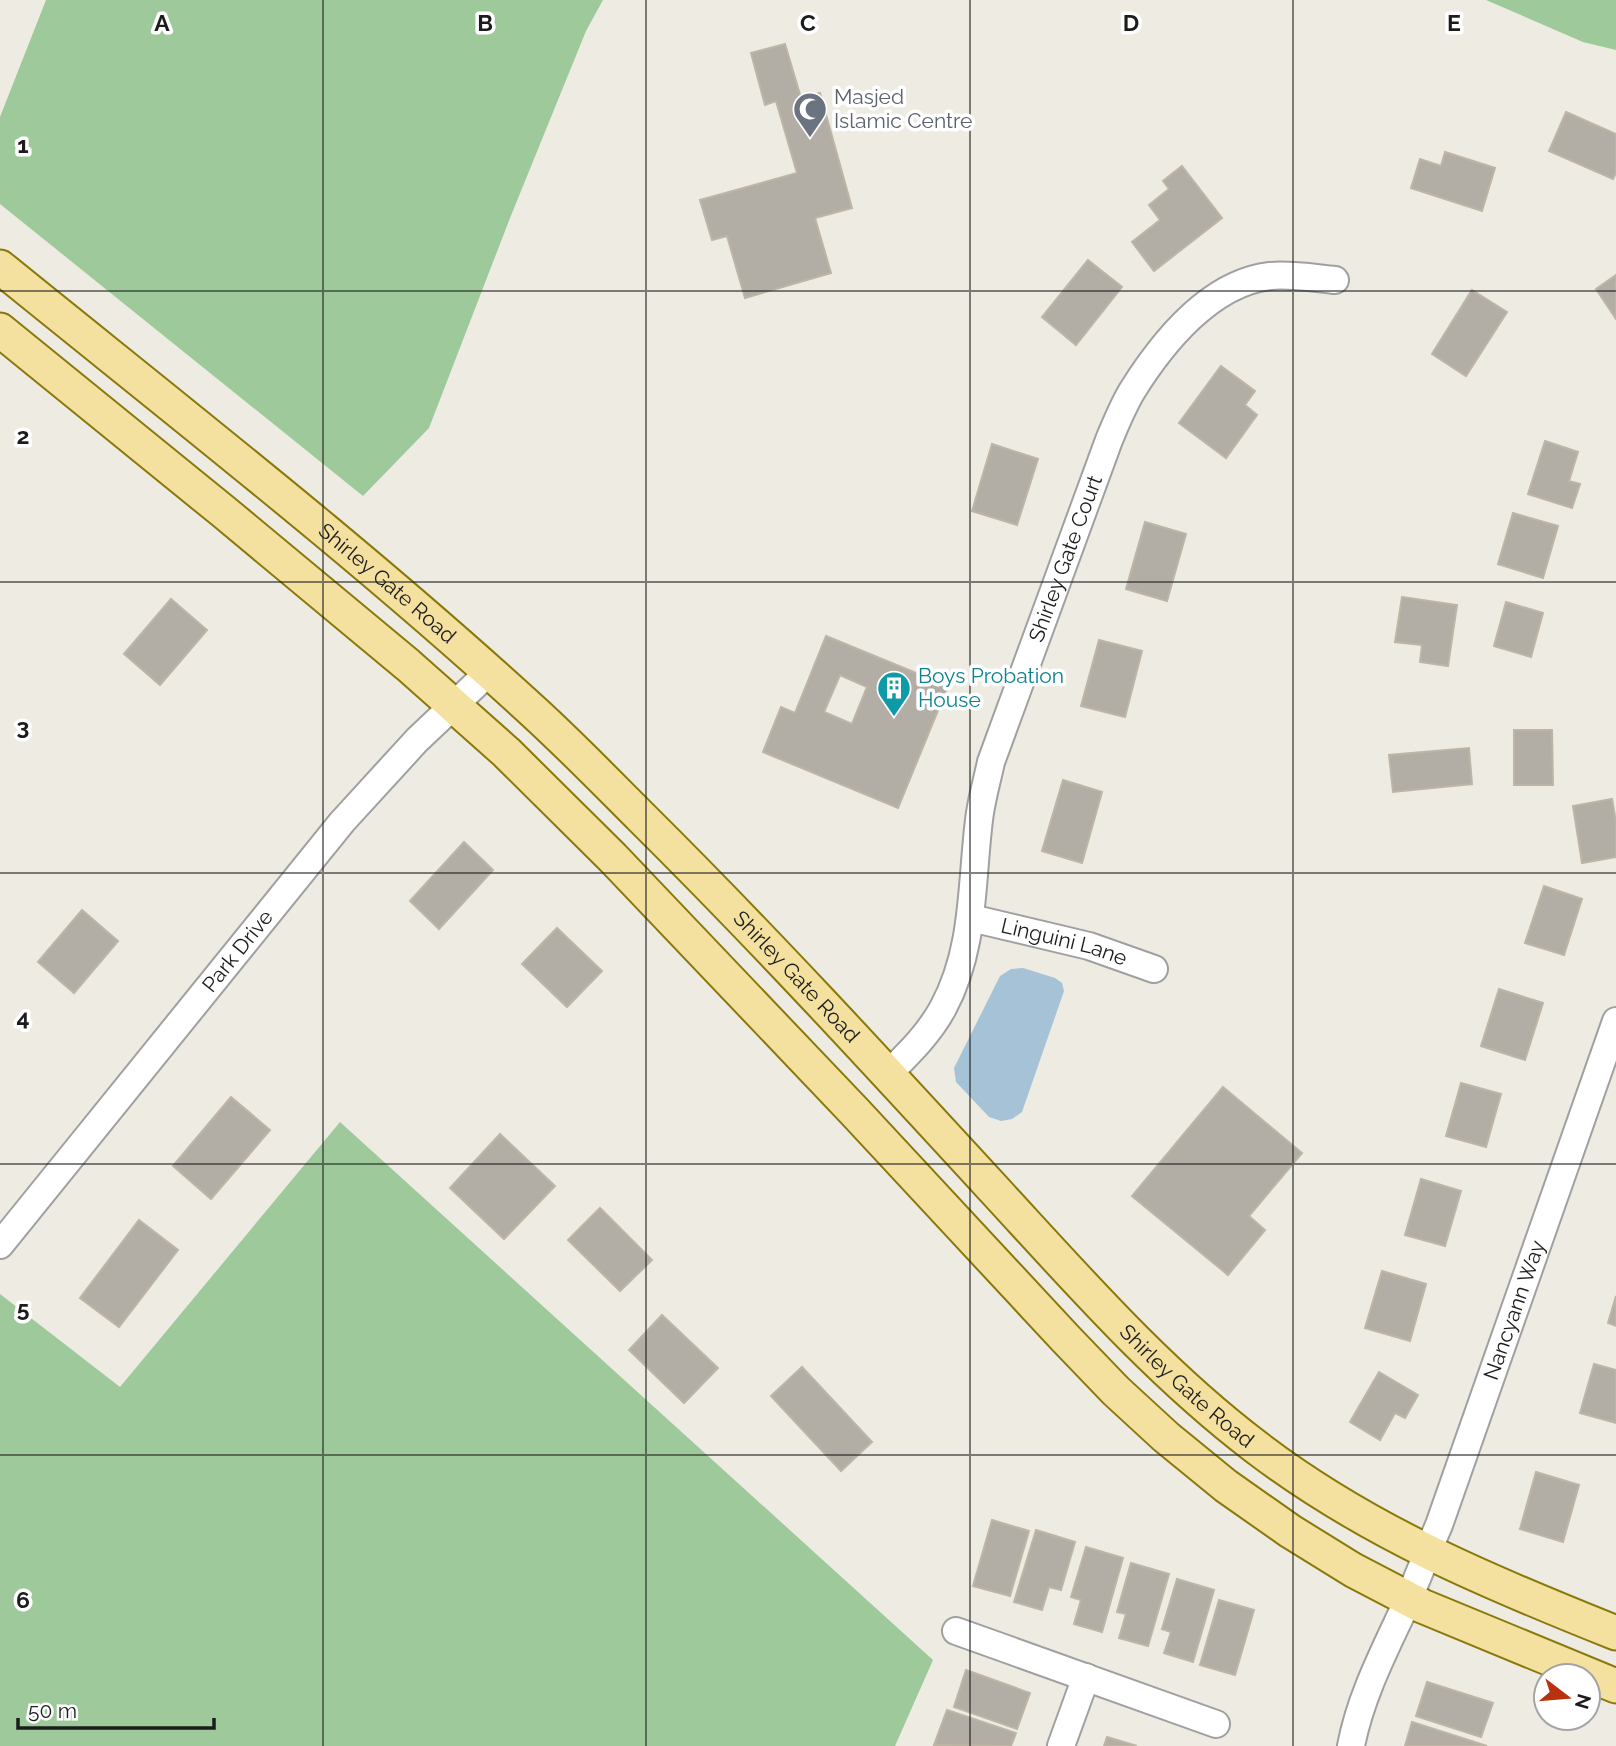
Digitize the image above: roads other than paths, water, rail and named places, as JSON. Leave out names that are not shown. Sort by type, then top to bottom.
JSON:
[{"type":"main road","name":"Shirley Gate Road","points":[[0,267],[256,474],[539,716],[648,824],[888,1074],[1101,1306],[1198,1400],[1256,1447],[1317,1490],[1378,1527],[1489,1582],[1616,1633]]},
{"type":"main road","points":[[0,330],[234,520],[506,752],[613,858],[1116,1391],[1226,1486],[1290,1531],[1353,1570],[1408,1599],[1469,1627],[1616,1686]]},
{"type":"street","name":"Shirley Gate Court","points":[[888,1074],[925,1036],[943,1008],[964,955],[971,918],[979,818],[991,762],[1109,440],[1131,393],[1152,361],[1179,330],[1203,307],[1227,290],[1244,282],[1270,276],[1335,280]]},
{"type":"street","name":"Park Drive","points":[[0,1245],[342,822],[392,766],[489,672]]},
{"type":"street","name":"Linguini Lane","points":[[971,918],[1089,946],[1154,969]]},
{"type":"street","name":"Nancyann Way","points":[[1351,1746],[1358,1713],[1370,1680],[1427,1553],[1616,1021]]},
{"type":"street","points":[[956,1631],[1216,1724]]},
{"type":"street","points":[[1061,1746],[1086,1677]]},
{"type":"water","points":[[1023,968],[1055,978],[1062,983],[1064,991],[1022,1112],[1012,1119],[1001,1121],[989,1117],[956,1082],[954,1068],[1000,976],[1011,969]]},
{"type":"place","name":"Masjed Islamic Centre","points":[[810,139]]},
{"type":"place","name":"Boys Probation House","points":[[894,718]]}]
